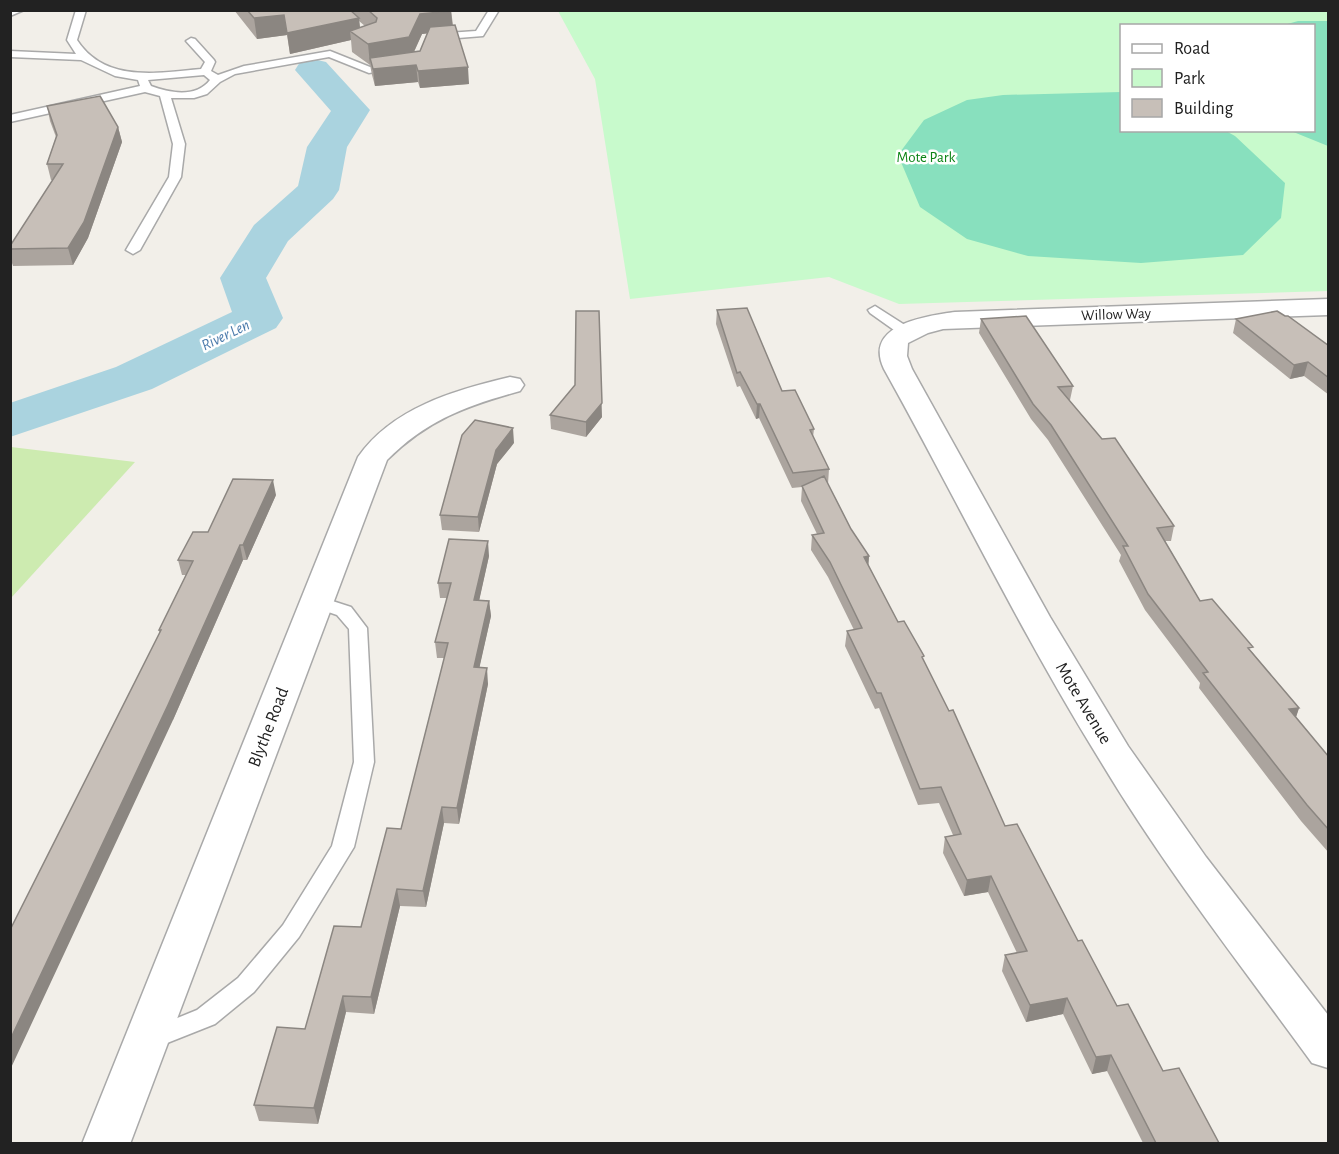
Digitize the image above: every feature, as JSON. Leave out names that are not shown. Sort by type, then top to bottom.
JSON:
[{"type":"street","name":"Willow Way","points":[[906,332],[927,323],[963,319],[1323,312]]},
{"type":"street","name":"Mote Avenue","points":[[906,332],[894,345],[892,354],[905,382],[1062,667],[1116,756],[1204,884],[1329,1050]]},
{"type":"street","name":"Blythe Road","points":[[106,1143],[373,457],[395,434],[422,416],[452,401],[510,385]]},
{"type":"lane","points":[[10,13],[19,10]]},
{"type":"lane","points":[[81,10],[72,40],[83,57]]},
{"type":"lane","points":[[423,46],[426,38],[478,34],[494,10]]},
{"type":"lane","points":[[191,41],[210,62],[205,72]]},
{"type":"lane","points":[[10,119],[146,88],[165,95],[196,93],[231,72],[330,54],[351,47]]},
{"type":"lane","points":[[10,54],[83,57],[119,74],[142,77],[205,72],[216,80]]},
{"type":"lane","points":[[330,54],[369,70],[408,65]]},
{"type":"lane","points":[[142,77],[146,88]]},
{"type":"lane","points":[[133,250],[175,177],[179,144],[165,95]]},
{"type":"lane","points":[[875,310],[906,332]]},
{"type":"lane","points":[[147,1040],[206,1017],[246,985],[291,931],[343,847],[364,762],[362,682],[357,628],[344,612],[317,602]]},
{"type":"green space","name":"Mote Park","points":[[558,11],[1328,11],[1328,291],[899,304],[829,277],[630,299],[595,79]]},
{"type":"green space","points":[[1298,21],[1328,21],[1328,146],[1293,132],[1315,132],[1315,24],[1288,24]]},
{"type":"green space","points":[[1120,92],[1120,132],[1228,132],[1235,136],[1285,183],[1281,218],[1243,255],[1141,263],[1028,256],[967,239],[920,207],[898,155],[924,120],[967,100],[1003,95]]},
{"type":"green space","points":[[10,447],[135,462],[11,598]]},
{"type":"building","points":[[247,10],[350,10],[359,18],[287,33],[284,15],[254,18]]},
{"type":"building","points":[[368,10],[451,11],[420,14],[409,37],[368,44],[350,31],[376,22],[377,18]]},
{"type":"building","points":[[455,25],[468,67],[418,71],[416,65],[373,69],[370,58],[420,51],[430,27]]},
{"type":"building","points":[[100,96],[118,127],[84,222],[68,248],[10,249],[63,164],[47,164],[57,135],[47,106]]},
{"type":"building","points":[[747,308],[782,391],[795,390],[814,429],[810,430],[829,469],[793,473],[760,404],[757,404],[740,372],[737,373],[717,310]]},
{"type":"building","points":[[576,311],[599,311],[602,403],[586,422],[550,415],[575,385]]},
{"type":"building","points":[[1277,311],[1288,316],[1329,346],[1329,378],[1308,362],[1294,365],[1236,319]]},
{"type":"building","points":[[1026,316],[1073,386],[1058,387],[1102,439],[1115,438],[1174,526],[1157,528],[1200,601],[1212,599],[1253,647],[1248,648],[1299,708],[1289,709],[1329,757],[1329,830],[1203,673],[1208,672],[1148,594],[1123,546],[1128,546],[1051,425],[1033,404],[981,319]]},
{"type":"building","points":[[475,420],[513,428],[496,450],[478,517],[440,515],[462,435]]},
{"type":"building","points":[[824,476],[851,529],[869,556],[864,557],[898,622],[904,621],[924,656],[922,657],[949,711],[953,710],[1005,826],[1017,824],[1078,941],[1082,940],[1117,1006],[1128,1004],[1163,1071],[1179,1068],[1219,1143],[1156,1143],[1111,1055],[1096,1057],[1067,998],[1030,1005],[1005,955],[1027,951],[991,876],[967,880],[945,837],[961,834],[941,787],[920,789],[881,693],[877,693],[847,631],[862,628],[830,562],[812,535],[824,533],[802,486]]},
{"type":"building","points":[[233,479],[273,480],[243,545],[240,545],[168,705],[10,1040],[10,930],[161,630],[159,630],[193,561],[178,560],[193,532],[208,532]]},
{"type":"building","points":[[449,539],[488,541],[474,600],[489,601],[474,667],[487,668],[457,808],[442,807],[423,891],[397,889],[371,997],[343,996],[314,1108],[254,1105],[277,1027],[305,1029],[334,926],[361,927],[387,828],[401,829],[448,643],[435,642],[451,583],[438,583]]},
{"type":"waterway","name":"River Len","points":[[10,421],[134,378],[259,318],[243,278],[270,234],[318,190],[327,147],[351,110],[313,70]]}]
